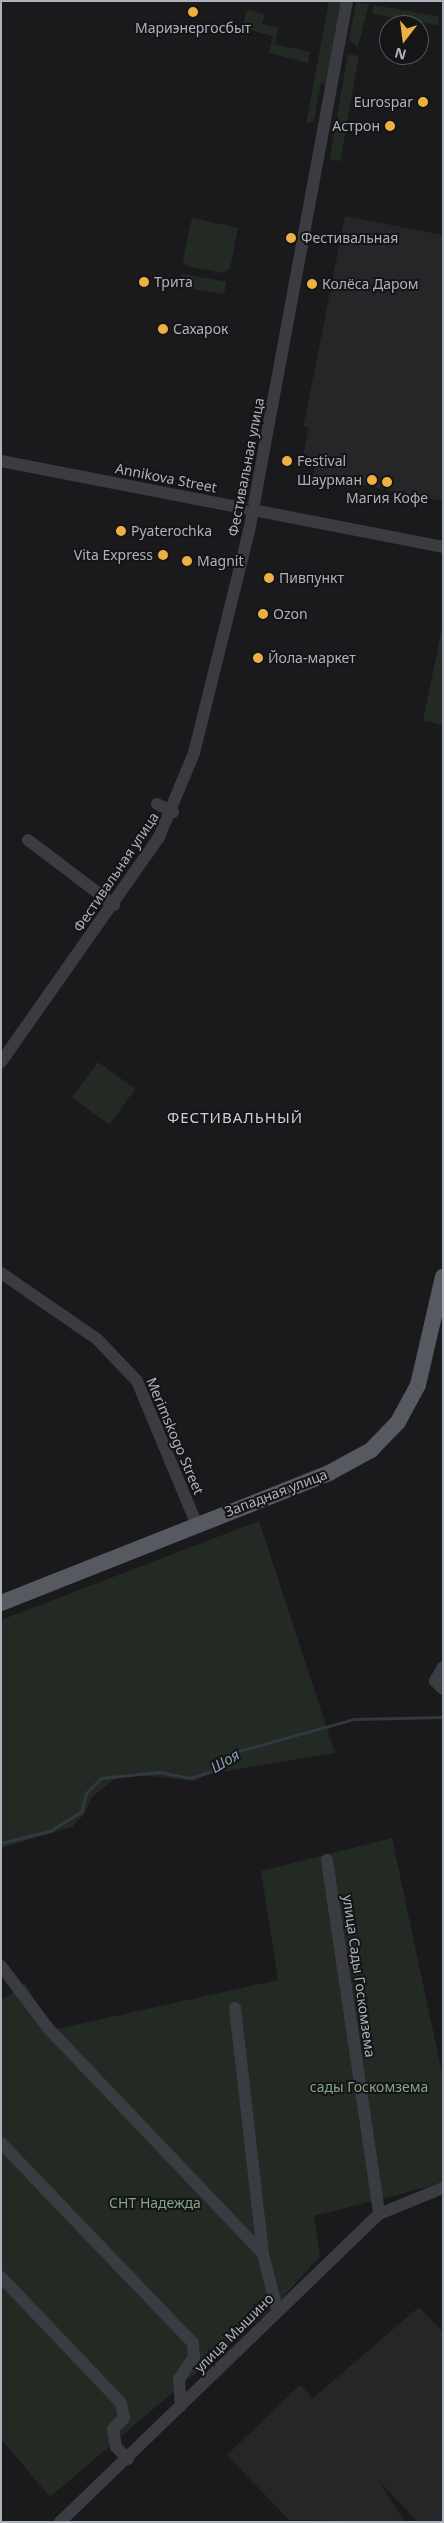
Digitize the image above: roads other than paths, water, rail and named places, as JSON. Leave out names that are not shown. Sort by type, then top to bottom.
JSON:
[{"type":"main road","name":"Западная улица","points":[[1,1604],[329,1472],[370,1450],[386,1436],[418,1385],[443,1276]]},
{"type":"street","name":"Фестивальная улица","points":[[1,1062],[114,905],[173,812],[207,708],[253,510],[348,1]]},
{"type":"street","name":"Annikova Street","points":[[1,461],[443,547]]},
{"type":"street","points":[[157,804],[173,812]]},
{"type":"street","points":[[28,840],[114,905]]},
{"type":"street","name":"Merimskogo Street","points":[[1,1273],[97,1339],[137,1381],[197,1524]]},
{"type":"street","points":[[443,1667],[435,1680],[443,1689]]},
{"type":"street","name":"улица Сады Госкомзема","points":[[327,1860],[379,2214]]},
{"type":"street","points":[[1,1966],[48,2028],[263,2254]]},
{"type":"street","points":[[235,2008],[263,2254],[277,2309]]},
{"type":"street","points":[[1,2143],[193,2343],[194,2358],[179,2379],[181,2406]]},
{"type":"street","name":"улица Мышино","points":[[60,2522],[128,2459],[277,2309],[379,2214],[443,2188]]},
{"type":"street","points":[[1,2276],[121,2403],[124,2418],[113,2429],[116,2447],[128,2459]]},
{"type":"waterway","name":"Шоя","points":[[1,1843],[50,1831],[81,1812],[86,1793],[101,1778],[159,1772],[190,1778],[214,1770],[235,1752],[354,1719],[443,1717]]},
{"type":"place","name":"Мариэнергосбыт","points":[[193,12]]},
{"type":"place","name":"Eurospar","points":[[423,102]]},
{"type":"place","name":"Астрон","points":[[390,126]]},
{"type":"place","name":"Фестивальная","points":[[291,238]]},
{"type":"place","name":"Трита","points":[[144,282]]},
{"type":"place","name":"Колёса Даром","points":[[312,284]]},
{"type":"place","name":"Сахарок","points":[[163,329]]},
{"type":"place","name":"Festival","points":[[287,461]]},
{"type":"place","name":"Шаурман","points":[[372,480]]},
{"type":"place","name":"Магия Кофе","points":[[387,482]]},
{"type":"place","name":"Pyaterochka","points":[[121,531]]},
{"type":"place","name":"Vita Express","points":[[163,555]]},
{"type":"place","name":"Magnit","points":[[187,561]]},
{"type":"place","name":"Пивпункт","points":[[269,578]]},
{"type":"place","name":"Ozon","points":[[263,614]]},
{"type":"place","name":"Йола-маркет","points":[[258,658]]},
{"type":"district","name":"ФЕСТИВАЛЬНЫЙ","points":[[235,1118]]},
{"type":"park label","name":"сады Госкомзема","points":[[369,2087]]},
{"type":"park label","name":"СНТ Надежда","points":[[155,2203]]}]
